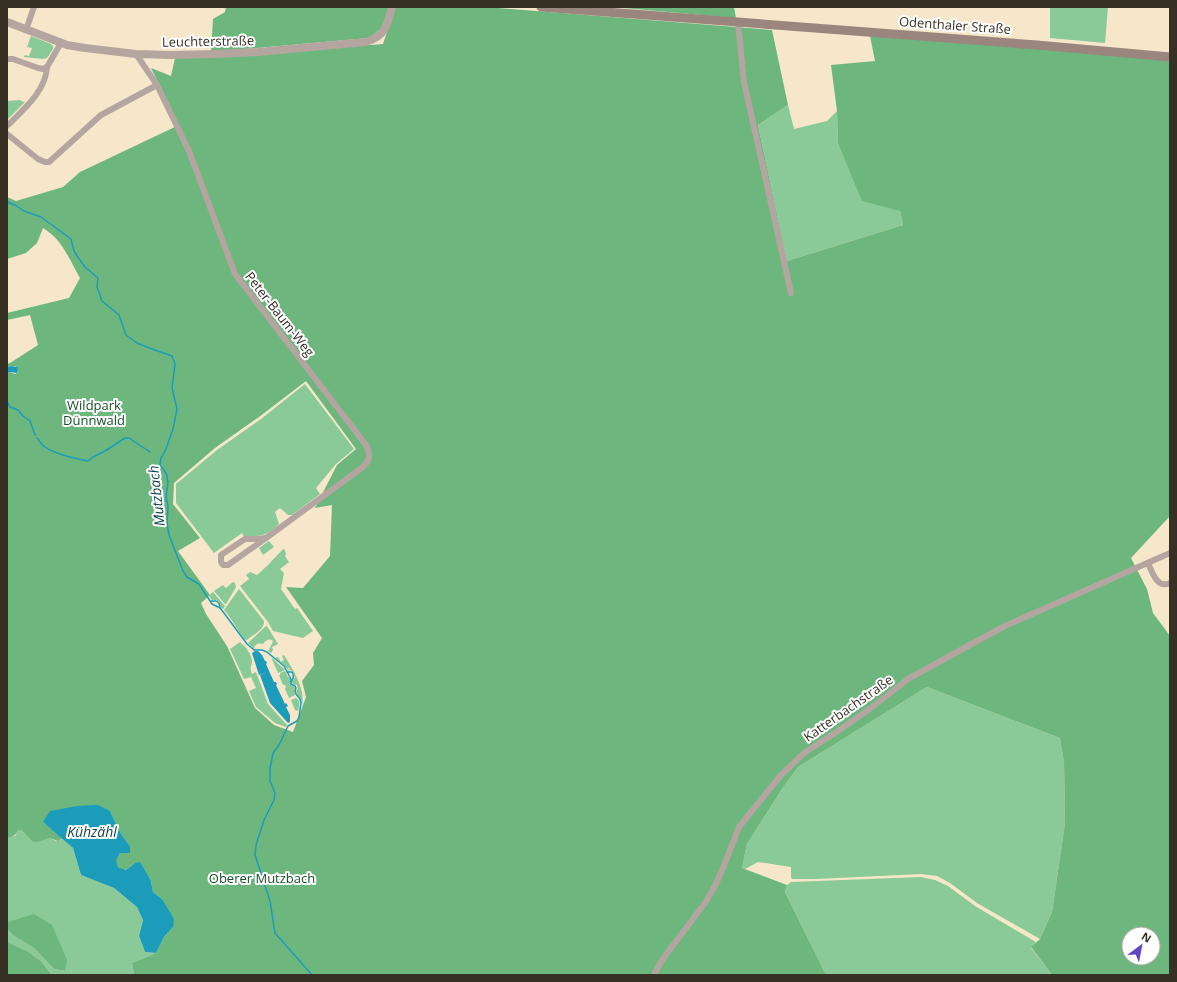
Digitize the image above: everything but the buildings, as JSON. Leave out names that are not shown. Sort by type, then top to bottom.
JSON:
[{"type":"main road","name":"Odenthaler Straße","points":[[541,7],[1037,44],[1170,57]]},
{"type":"street","points":[[26,30],[34,7]]},
{"type":"street","name":"Leuchterstraße","points":[[7,22],[61,43],[85,48],[136,54],[215,54],[258,52],[374,40],[384,31],[392,7]]},
{"type":"street","points":[[738,22],[744,82],[791,293]]},
{"type":"street","points":[[7,126],[32,101],[46,76],[47,67],[61,43]]},
{"type":"street","name":"Peter-Baum-Weg","points":[[136,54],[157,85],[189,151],[235,274],[366,445],[369,452],[369,459],[363,467],[228,566],[223,565],[221,562],[221,555],[244,539],[266,538]]},
{"type":"street","points":[[7,59],[13,59],[43,69],[47,67]]},
{"type":"street","points":[[7,134],[38,160],[48,162],[101,115],[157,85]]},
{"type":"street","name":"Katterbachstraße","points":[[654,975],[662,960],[715,886],[738,827],[781,775],[804,753],[871,708],[908,680],[977,641],[1012,623],[1170,553]]},
{"type":"street","points":[[1148,563],[1158,582],[1164,584],[1170,583]]},
{"type":"green space","points":[[226,7],[389,7],[382,28],[369,38],[211,52],[213,19],[225,12]]},
{"type":"green space","points":[[395,7],[486,7],[772,30],[788,105],[758,125],[787,261],[903,225],[900,211],[862,201],[838,143],[837,111],[831,65],[875,61],[870,36],[1170,59],[1170,516],[1131,558],[1147,589],[1153,613],[1170,636],[1170,975],[1052,975],[1031,947],[1040,939],[1052,912],[1065,823],[1064,763],[1060,738],[927,687],[798,767],[747,844],[742,868],[787,885],[785,892],[826,975],[134,975],[132,963],[156,953],[164,937],[173,927],[162,899],[153,892],[151,881],[135,863],[126,870],[118,867],[115,860],[120,853],[130,846],[121,834],[110,811],[43,822],[63,838],[58,841],[50,838],[33,842],[21,830],[13,836],[7,837],[7,373],[10,372],[15,374],[18,372],[16,366],[7,367],[7,364],[38,345],[30,315],[7,320],[7,313],[69,298],[80,278],[60,244],[43,228],[37,243],[26,253],[7,259],[7,197],[16,201],[63,187],[80,172],[179,125],[151,68],[171,76],[175,58],[211,57],[383,44]],"holes":[[[306,381],[356,449],[337,465],[315,508],[332,505],[330,556],[303,588],[286,587],[322,638],[313,653],[314,665],[302,681],[306,697],[293,732],[274,725],[255,708],[227,646],[206,614],[201,603],[210,595],[178,551],[200,538],[173,504],[174,483],[215,448]]]},
{"type":"green space","points":[[612,7],[734,7],[736,18]]},
{"type":"green space","points":[[1050,7],[1108,7],[1105,43],[1050,38]]},
{"type":"green space","points":[[31,36],[53,46],[53,49],[47,58],[24,57],[25,55],[29,56],[32,48],[27,47]]},
{"type":"green space","points":[[20,100],[25,102],[7,120],[7,101]]},
{"type":"green space","points":[[788,105],[794,129],[827,121],[837,111],[838,143],[900,211],[903,225],[787,261],[758,125]]},
{"type":"green space","points":[[305,384],[354,449],[336,464],[316,488],[320,494],[292,515],[288,515],[280,508],[275,512],[279,524],[271,531],[263,535],[250,537],[244,537],[242,533],[214,553],[176,503],[176,484],[217,450],[261,419]]},
{"type":"green space","points":[[269,541],[274,547],[263,555],[259,548]]},
{"type":"green space","points":[[283,549],[285,550],[285,556],[289,562],[280,569],[284,573],[281,589],[295,609],[297,608],[313,631],[303,638],[273,631],[268,622],[240,586],[249,579],[246,575],[250,572],[257,575]]},
{"type":"green space","points":[[233,582],[235,583],[236,587],[225,604],[214,591],[223,585],[226,588]]},
{"type":"green space","points":[[239,589],[264,621],[263,627],[247,640],[244,639],[224,610]]},
{"type":"green space","points":[[213,592],[225,606],[223,609],[221,608],[219,602],[212,600],[209,596]]},
{"type":"green space","points":[[266,626],[278,644],[272,647],[273,650],[271,653],[268,651],[272,644],[272,640],[265,641],[263,644],[257,644],[254,649],[248,643]]},
{"type":"green space","points":[[240,642],[251,655],[252,674],[256,672],[268,704],[287,725],[286,727],[275,723],[256,707],[249,691],[256,688],[251,677],[244,679],[230,649]]},
{"type":"green space","points":[[284,655],[300,686],[303,699],[302,705],[296,691],[298,689],[297,685],[293,684],[292,682],[295,677],[292,671],[288,671],[287,670],[290,669],[289,668],[287,669],[275,658],[278,657],[281,662],[284,660],[282,656]]},
{"type":"green space","points":[[271,657],[285,670],[278,673]]},
{"type":"green space","points":[[285,671],[290,678],[291,685],[295,687],[295,695],[289,698],[285,689],[286,687],[283,685],[279,675]]},
{"type":"green space","points":[[927,687],[1060,738],[1064,763],[1065,823],[1052,912],[1040,939],[977,903],[950,883],[937,876],[921,874],[792,879],[791,867],[758,862],[745,869],[742,868],[747,844],[798,767]]},
{"type":"green space","points":[[296,698],[299,702],[298,711],[295,710],[291,700]]},
{"type":"green space","points":[[19,830],[21,830],[33,842],[50,838],[56,841],[63,838],[73,848],[81,875],[114,888],[137,907],[143,920],[139,936],[145,952],[156,953],[132,963],[134,975],[52,975],[41,961],[27,951],[7,942],[7,929],[14,936],[34,948],[54,969],[65,971],[9,922],[7,925],[7,837],[15,836]]},
{"type":"green space","points":[[921,877],[935,880],[948,886],[975,906],[1036,942],[1031,948],[1052,975],[826,975],[785,892],[787,885],[791,882]]},
{"type":"green space","points":[[34,914],[52,925],[67,960],[65,971],[54,969],[34,948],[14,936],[7,929],[8,922]]},
{"type":"green space","points":[[7,942],[27,951],[41,961],[52,975],[7,975]]},
{"type":"water","points":[[7,367],[17,367],[17,373],[7,373]]},
{"type":"water","points":[[258,651],[266,661],[274,682],[276,682],[285,704],[286,703],[288,706],[286,707],[290,715],[290,722],[288,723],[270,703],[260,675],[268,672],[259,675],[252,653]]},
{"type":"water","name":"Kühzähl","points":[[98,805],[110,811],[121,834],[130,846],[130,853],[120,853],[116,860],[118,867],[126,870],[135,863],[140,862],[151,881],[153,892],[162,899],[174,919],[173,927],[164,937],[156,953],[145,952],[139,936],[143,920],[137,907],[114,888],[81,875],[73,848],[43,822],[50,811],[77,806]]},
{"type":"waterway","name":"Mutzbach","points":[[7,202],[24,211],[41,217],[71,239],[77,256],[85,267],[98,278],[97,287],[102,301],[119,315],[126,335],[137,343],[172,356],[175,364],[172,388],[177,409],[173,429],[161,458],[160,465],[166,473],[168,482],[166,497],[168,506],[167,524],[169,535],[183,571],[187,577],[199,584],[212,604],[220,608],[247,644],[254,650],[262,650],[267,652],[284,666],[291,679],[291,684],[296,688],[295,691],[301,703],[297,721],[288,726],[279,745],[273,753],[270,769],[270,781],[275,793],[274,800],[264,820],[256,845],[255,855],[270,901],[275,933],[312,975]]},
{"type":"waterway","points":[[7,401],[10,407],[18,410],[30,421],[35,435]]},
{"type":"waterway","points":[[37,438],[50,450],[66,456],[88,461],[125,438],[129,438],[150,452]]},
{"type":"waterway","name":"Mutzbach","points":[[211,601],[216,601],[219,603],[220,608]]},
{"type":"waterway","name":"Mutzbach","points":[[287,672],[293,673],[291,682]]},
{"type":"park label","name":"Wildpark Dünnwald","points":[[94,412]]},
{"type":"park label","name":"Oberer Mutzbach","points":[[262,878]]}]
